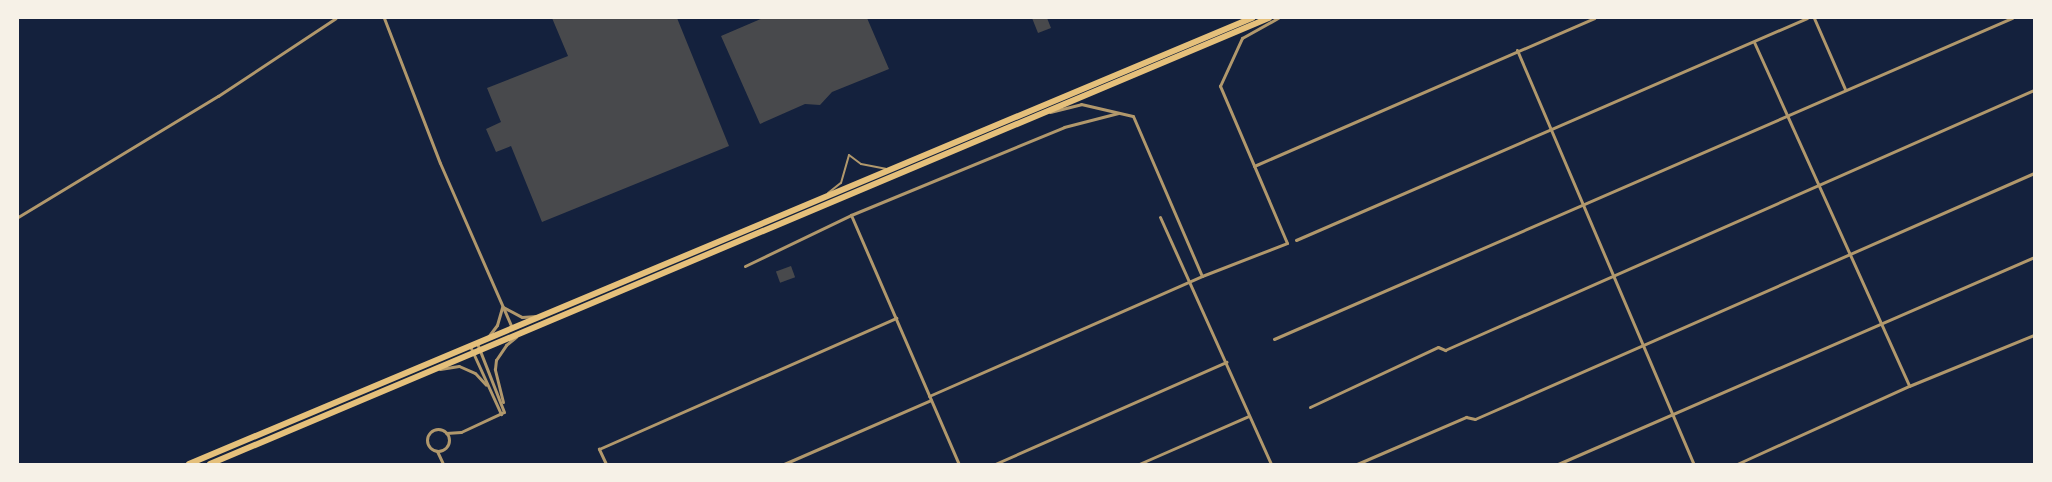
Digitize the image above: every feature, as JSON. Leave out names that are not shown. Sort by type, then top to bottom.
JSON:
[{"type":"highway","points":[[189,464],[537,316],[1252,18]]},
{"type":"highway","points":[[210,464],[1269,18]]},
{"type":"street","points":[[18,217],[201,106],[336,18]]},
{"type":"street","points":[[384,18],[405,78],[515,336]]},
{"type":"street","points":[[784,464],[1090,323],[1287,243],[1220,86],[1242,38],[1278,18]]},
{"type":"street","points":[[1254,166],[1594,18]]},
{"type":"street","points":[[1296,240],[1808,18]]},
{"type":"street","points":[[1814,18],[1845,89]]},
{"type":"street","points":[[1274,339],[1845,89],[2012,18]]},
{"type":"street","points":[[1754,42],[1848,256],[1909,386]]},
{"type":"street","points":[[1517,50],[1694,464]]},
{"type":"street","points":[[1310,407],[1438,347],[1445,350],[2034,90]]},
{"type":"street","points":[[1041,114],[1081,104],[1133,116],[1202,276]]},
{"type":"street","points":[[745,266],[851,215],[1064,127],[1119,113]]},
{"type":"street","points":[[1357,464],[1466,417],[1474,419],[2034,173]]},
{"type":"street","points":[[851,215],[959,464]]},
{"type":"street","points":[[1160,217],[1191,282],[1271,464]]},
{"type":"street","points":[[1558,464],[2034,256]]},
{"type":"street","points":[[502,307],[522,316],[537,316]]},
{"type":"street","points":[[487,338],[497,325],[502,307]]},
{"type":"street","points":[[606,464],[599,450],[896,318]]},
{"type":"street","points":[[443,464],[437,451],[428,445],[428,434],[437,429],[446,433],[461,432],[501,414],[504,405],[495,369],[496,360],[506,345],[523,332]]},
{"type":"street","points":[[1737,464],[1909,386],[2034,335]]},
{"type":"street","points":[[477,342],[488,388],[501,414]]},
{"type":"street","points":[[470,345],[478,352],[504,405]]},
{"type":"street","points":[[996,464],[1226,362]]},
{"type":"street","points":[[434,370],[459,366],[475,373],[488,388]]},
{"type":"street","points":[[1139,464],[1250,416]]},
{"type":"street","points":[[437,451],[447,446],[446,433]]},
{"type":"lane","points":[[814,202],[841,183],[848,154],[873,169],[891,170]]},
{"type":"building","points":[[552,18],[677,18],[729,146],[542,222],[511,146],[496,152],[486,129],[501,122],[487,88],[568,56]]},
{"type":"building","points":[[763,18],[867,18],[889,69],[832,92],[820,105],[805,104],[760,124],[721,36]]},
{"type":"building","points":[[1032,18],[1047,18],[1051,28],[1038,33]]},
{"type":"building","points":[[791,266],[795,277],[780,283],[776,271]]}]
